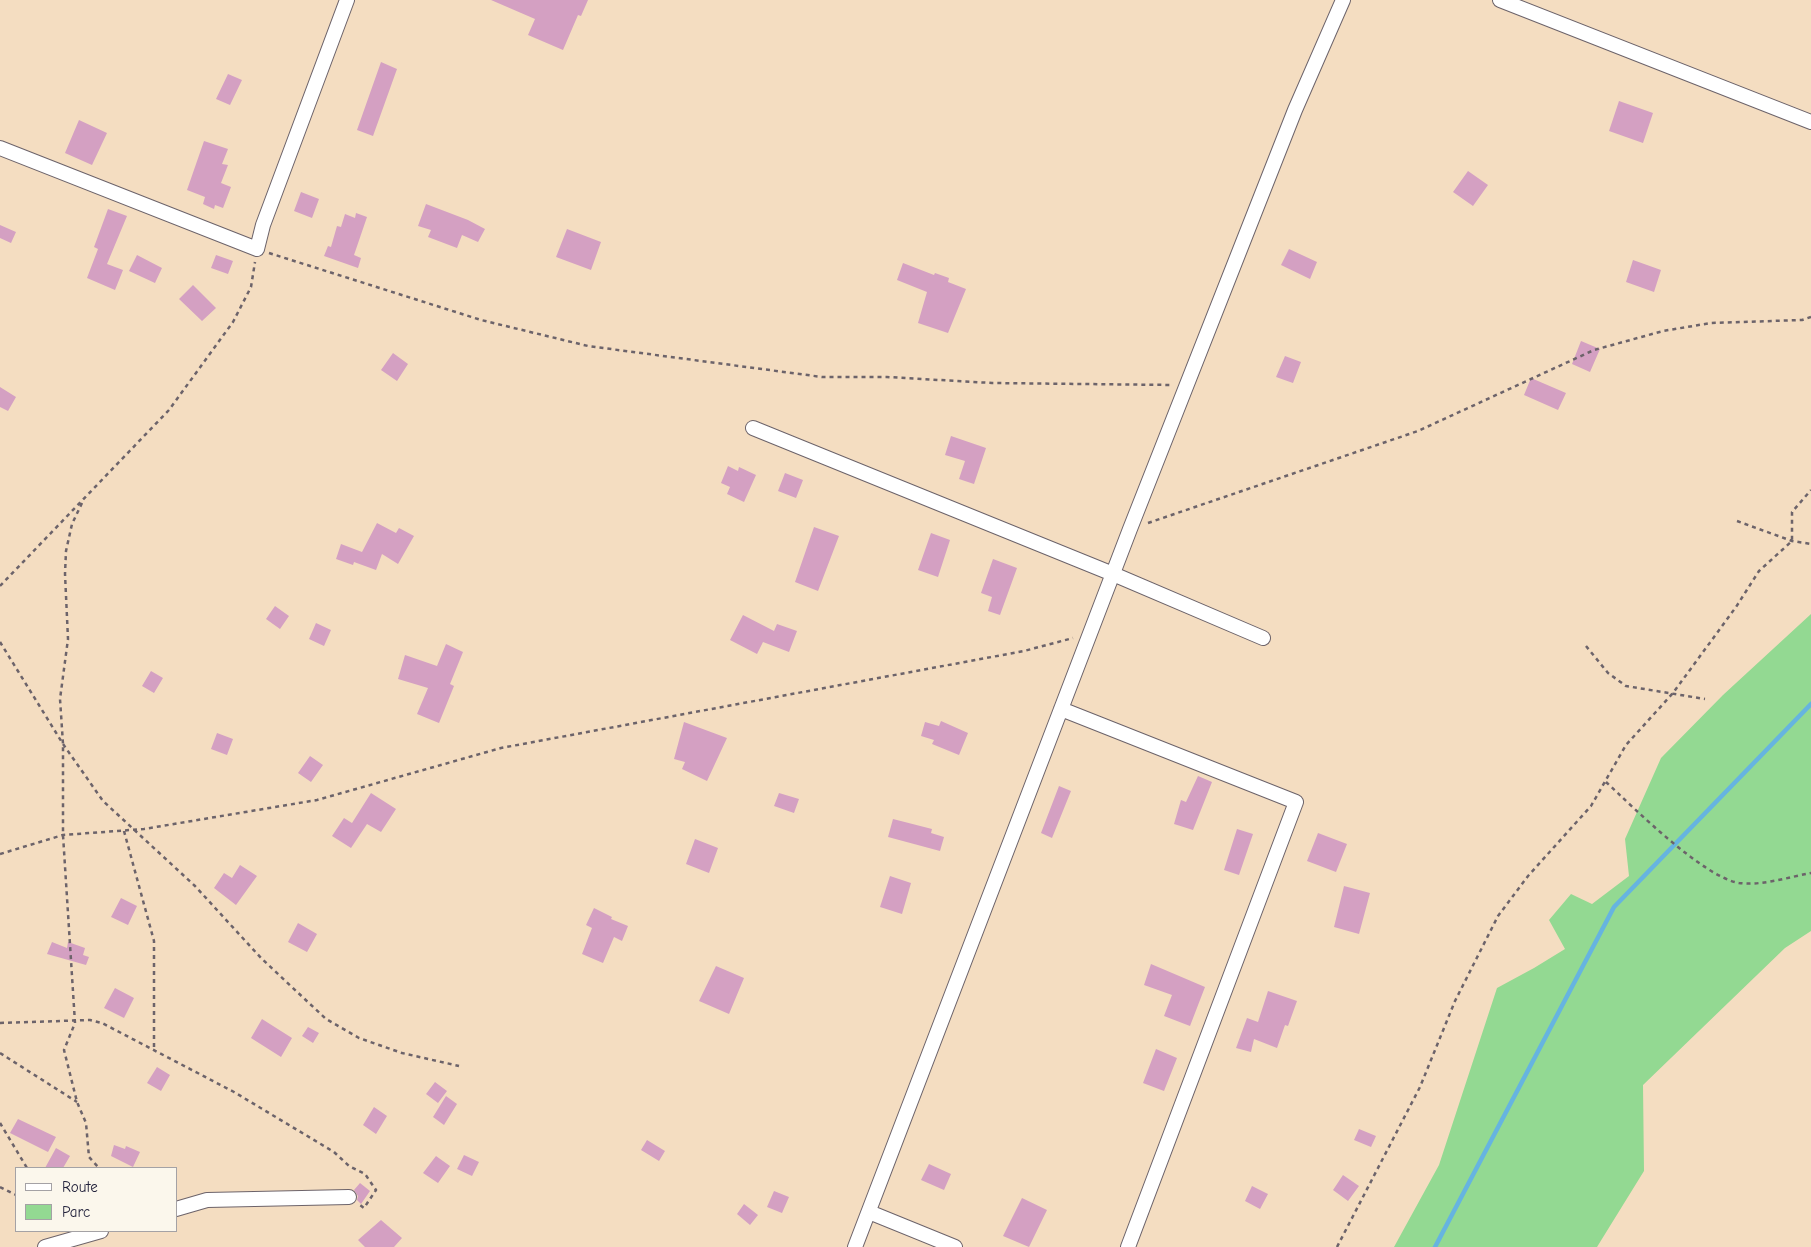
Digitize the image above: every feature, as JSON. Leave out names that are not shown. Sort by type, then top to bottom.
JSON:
[{"type":"street","points":[[0,148],[257,249],[264,225],[347,0]]},
{"type":"street","points":[[855,1247],[1130,529],[1295,110],[1342,0]]},
{"type":"street","points":[[1500,0],[1811,122]]},
{"type":"street","points":[[753,428],[1113,574],[1263,638]]},
{"type":"street","points":[[1061,709],[1296,802],[1128,1247]]},
{"type":"street","points":[[178,1208],[207,1200],[349,1196]]},
{"type":"street","points":[[868,1212],[954,1247]]},
{"type":"street","points":[[45,1247],[98,1232]]},
{"type":"path","points":[[0,586],[169,410],[224,336],[247,298],[257,249],[481,320],[588,346],[822,377],[887,377],[992,384],[1187,386]]},
{"type":"path","points":[[1130,529],[1418,431],[1594,350],[1662,331],[1711,323],[1802,320],[1811,317]]},
{"type":"path","points":[[1337,1247],[1420,1087],[1455,1001],[1498,916],[1528,876],[1591,806],[1626,745],[1673,693],[1736,607],[1759,571],[1792,541],[1792,512],[1811,490]]},
{"type":"path","points":[[83,500],[72,524],[66,551],[64,574],[68,639],[60,698],[63,744],[63,836],[75,1023],[64,1050],[77,1102],[86,1123],[89,1158],[98,1167]]},
{"type":"path","points":[[1737,520],[1792,541],[1811,544]]},
{"type":"path","points":[[0,854],[63,836],[134,830],[316,800],[501,748],[1024,651],[1090,633]]},
{"type":"path","points":[[0,642],[63,744],[103,801],[195,886],[261,958],[326,1019],[359,1038],[402,1053],[459,1066]]},
{"type":"path","points":[[1586,646],[1608,673],[1626,686],[1705,699]]},
{"type":"path","points":[[1606,782],[1652,825],[1714,873],[1739,883],[1766,881],[1811,873]]},
{"type":"path","points":[[124,831],[154,941],[154,1051]]},
{"type":"path","points":[[0,1023],[75,1023],[90,1020],[102,1024],[234,1092],[334,1152],[349,1166],[364,1174],[376,1190],[364,1208],[349,1196]]},
{"type":"path","points":[[0,1053],[77,1102]]},
{"type":"path","points":[[0,1123],[26,1167]]},
{"type":"path","points":[[0,1187],[15,1194]]},
{"type":"green space","points":[[1811,614],[1811,931],[1785,948],[1643,1085],[1644,1171],[1597,1247],[1394,1247],[1439,1165],[1497,988],[1565,949],[1549,920],[1571,894],[1592,904],[1629,876],[1625,839],[1661,758],[1723,695]]},
{"type":"building","points":[[491,0],[588,0],[581,16],[578,15],[563,50],[528,35],[535,19]]},
{"type":"building","points":[[381,62],[397,69],[373,136],[357,130]]},
{"type":"building","points":[[228,74],[242,80],[230,105],[216,99]]},
{"type":"building","points":[[1619,101],[1653,113],[1643,143],[1609,131]]},
{"type":"building","points":[[79,120],[107,133],[92,165],[65,153]]},
{"type":"building","points":[[204,141],[228,149],[222,164],[228,165],[221,183],[231,187],[223,208],[215,205],[214,209],[203,204],[205,197],[187,190]]},
{"type":"building","points":[[1468,171],[1488,185],[1473,206],[1453,192]]},
{"type":"building","points":[[301,192],[319,199],[312,218],[294,211]]},
{"type":"building","points":[[426,204],[468,220],[485,229],[478,242],[462,235],[457,248],[428,237],[431,230],[418,226]]},
{"type":"building","points":[[108,209],[127,216],[107,264],[123,270],[115,290],[87,278],[98,249],[94,247]]},
{"type":"building","points":[[356,213],[367,217],[354,255],[361,258],[358,268],[324,256],[328,246],[331,247],[337,226],[341,227],[345,214],[355,218]]},
{"type":"building","points":[[0,225],[16,232],[11,243],[0,238]]},
{"type":"building","points":[[567,229],[601,242],[591,270],[556,257]]},
{"type":"building","points":[[1289,249],[1317,262],[1310,279],[1281,265]]},
{"type":"building","points":[[137,255],[162,268],[155,283],[129,271]]},
{"type":"building","points":[[216,255],[233,261],[228,274],[211,268]]},
{"type":"building","points":[[1633,260],[1661,270],[1654,292],[1626,282]]},
{"type":"building","points":[[903,263],[934,275],[935,273],[949,278],[948,282],[966,289],[948,333],[918,323],[927,292],[897,280]]},
{"type":"building","points":[[193,285],[216,308],[202,321],[179,299]]},
{"type":"building","points":[[1581,341],[1600,349],[1590,372],[1572,364]]},
{"type":"building","points":[[393,353],[408,364],[397,381],[381,370]]},
{"type":"building","points":[[1285,356],[1301,362],[1293,383],[1276,377]]},
{"type":"building","points":[[1531,378],[1566,393],[1558,410],[1524,395]]},
{"type":"building","points":[[0,387],[16,397],[8,411],[0,407]]},
{"type":"building","points":[[951,436],[986,448],[974,484],[959,479],[965,461],[945,455]]},
{"type":"building","points":[[728,466],[738,471],[739,467],[756,475],[744,502],[727,494],[730,487],[721,483]]},
{"type":"building","points":[[785,473],[803,480],[796,498],[778,491]]},
{"type":"building","points":[[377,523],[396,533],[399,528],[414,536],[398,564],[382,554],[376,570],[354,562],[353,565],[336,559],[341,544],[362,552]]},
{"type":"building","points":[[814,527],[839,536],[818,591],[795,582]]},
{"type":"building","points":[[931,533],[950,540],[938,577],[918,570]]},
{"type":"building","points":[[993,559],[1017,568],[1000,615],[988,611],[992,597],[981,593]]},
{"type":"building","points":[[275,606],[289,616],[280,629],[266,619]]},
{"type":"building","points":[[743,615],[774,631],[777,624],[797,631],[789,652],[763,642],[757,654],[730,640]]},
{"type":"building","points":[[316,623],[331,630],[324,646],[309,639]]},
{"type":"building","points":[[446,644],[463,652],[450,684],[454,686],[439,723],[417,714],[428,688],[398,679],[405,655],[437,666]]},
{"type":"building","points":[[151,671],[163,678],[154,693],[142,686]]},
{"type":"building","points":[[941,721],[968,733],[959,755],[932,744],[934,740],[921,736],[925,722],[939,726]]},
{"type":"building","points":[[684,722],[727,738],[707,781],[682,769],[685,762],[674,759]]},
{"type":"building","points":[[217,733],[233,739],[227,755],[211,749]]},
{"type":"building","points":[[310,756],[323,765],[311,782],[298,773]]},
{"type":"building","points":[[1198,776],[1212,782],[1193,830],[1174,824],[1181,800],[1186,802]]},
{"type":"building","points":[[1059,786],[1071,791],[1052,838],[1041,833]]},
{"type":"building","points":[[371,793],[396,809],[381,832],[367,824],[351,848],[332,836],[344,818],[352,823]]},
{"type":"building","points":[[779,793],[799,799],[794,813],[774,806]]},
{"type":"building","points":[[893,819],[932,829],[931,833],[944,837],[940,851],[888,837]]},
{"type":"building","points":[[1237,829],[1253,834],[1239,875],[1224,870]]},
{"type":"building","points":[[1318,833],[1347,844],[1336,872],[1307,861]]},
{"type":"building","points":[[695,839],[718,848],[709,873],[686,864]]},
{"type":"building","points":[[240,865],[257,876],[236,905],[214,888],[224,873],[232,878]]},
{"type":"building","points":[[890,876],[911,883],[902,914],[880,907]]},
{"type":"building","points":[[1344,886],[1370,893],[1359,934],[1334,927]]},
{"type":"building","points":[[121,898],[137,906],[128,925],[111,917]]},
{"type":"building","points":[[594,908],[612,917],[611,919],[628,926],[622,941],[614,937],[603,963],[582,954],[592,928],[586,925]]},
{"type":"building","points":[[298,923],[317,934],[307,952],[288,942]]},
{"type":"building","points":[[52,942],[67,948],[68,942],[85,948],[83,955],[89,957],[86,965],[47,954]]},
{"type":"building","points":[[1151,964],[1205,987],[1190,1026],[1164,1016],[1172,995],[1144,985]]},
{"type":"building","points":[[716,966],[744,978],[729,1014],[699,1001]]},
{"type":"building","points":[[115,988],[134,998],[124,1018],[104,1008]]},
{"type":"building","points":[[1268,991],[1297,1001],[1288,1026],[1285,1025],[1277,1048],[1254,1039],[1251,1052],[1236,1048],[1247,1018],[1258,1022]]},
{"type":"building","points":[[262,1019],[292,1038],[281,1057],[251,1038]]},
{"type":"building","points":[[308,1027],[319,1033],[313,1043],[302,1036]]},
{"type":"building","points":[[1156,1049],[1177,1058],[1164,1091],[1143,1083]]},
{"type":"building","points":[[157,1067],[170,1075],[161,1091],[147,1083]]},
{"type":"building","points":[[435,1082],[447,1091],[438,1103],[426,1094]]},
{"type":"building","points":[[446,1096],[457,1104],[444,1125],[433,1117]]},
{"type":"building","points":[[374,1107],[387,1116],[376,1134],[363,1125]]},
{"type":"building","points":[[18,1119],[56,1137],[48,1152],[10,1133]]},
{"type":"building","points":[[1359,1129],[1376,1136],[1371,1147],[1354,1140]]},
{"type":"building","points":[[647,1140],[665,1151],[659,1161],[641,1150]]},
{"type":"building","points":[[114,1145],[125,1149],[126,1146],[140,1152],[133,1167],[111,1156]]},
{"type":"building","points":[[56,1148],[70,1156],[64,1167],[46,1167]]},
{"type":"building","points":[[464,1155],[479,1162],[472,1176],[457,1169]]},
{"type":"building","points":[[436,1156],[450,1166],[438,1183],[423,1173]]},
{"type":"building","points":[[929,1164],[951,1174],[944,1190],[921,1180]]},
{"type":"building","points":[[1343,1175],[1359,1186],[1348,1201],[1333,1190]]},
{"type":"building","points":[[360,1183],[370,1191],[361,1204],[357,1200],[358,1196],[354,1190]]},
{"type":"building","points":[[1252,1186],[1268,1194],[1260,1209],[1245,1201]]},
{"type":"building","points":[[774,1191],[789,1197],[782,1213],[767,1207]]},
{"type":"building","points":[[1022,1198],[1047,1210],[1029,1247],[1003,1236]]},
{"type":"building","points":[[744,1204],[758,1215],[750,1225],[737,1214]]},
{"type":"building","points":[[381,1220],[402,1238],[394,1247],[365,1247],[358,1240]]},
{"type":"waterway","points":[[1435,1247],[1614,907],[1811,704]]}]
